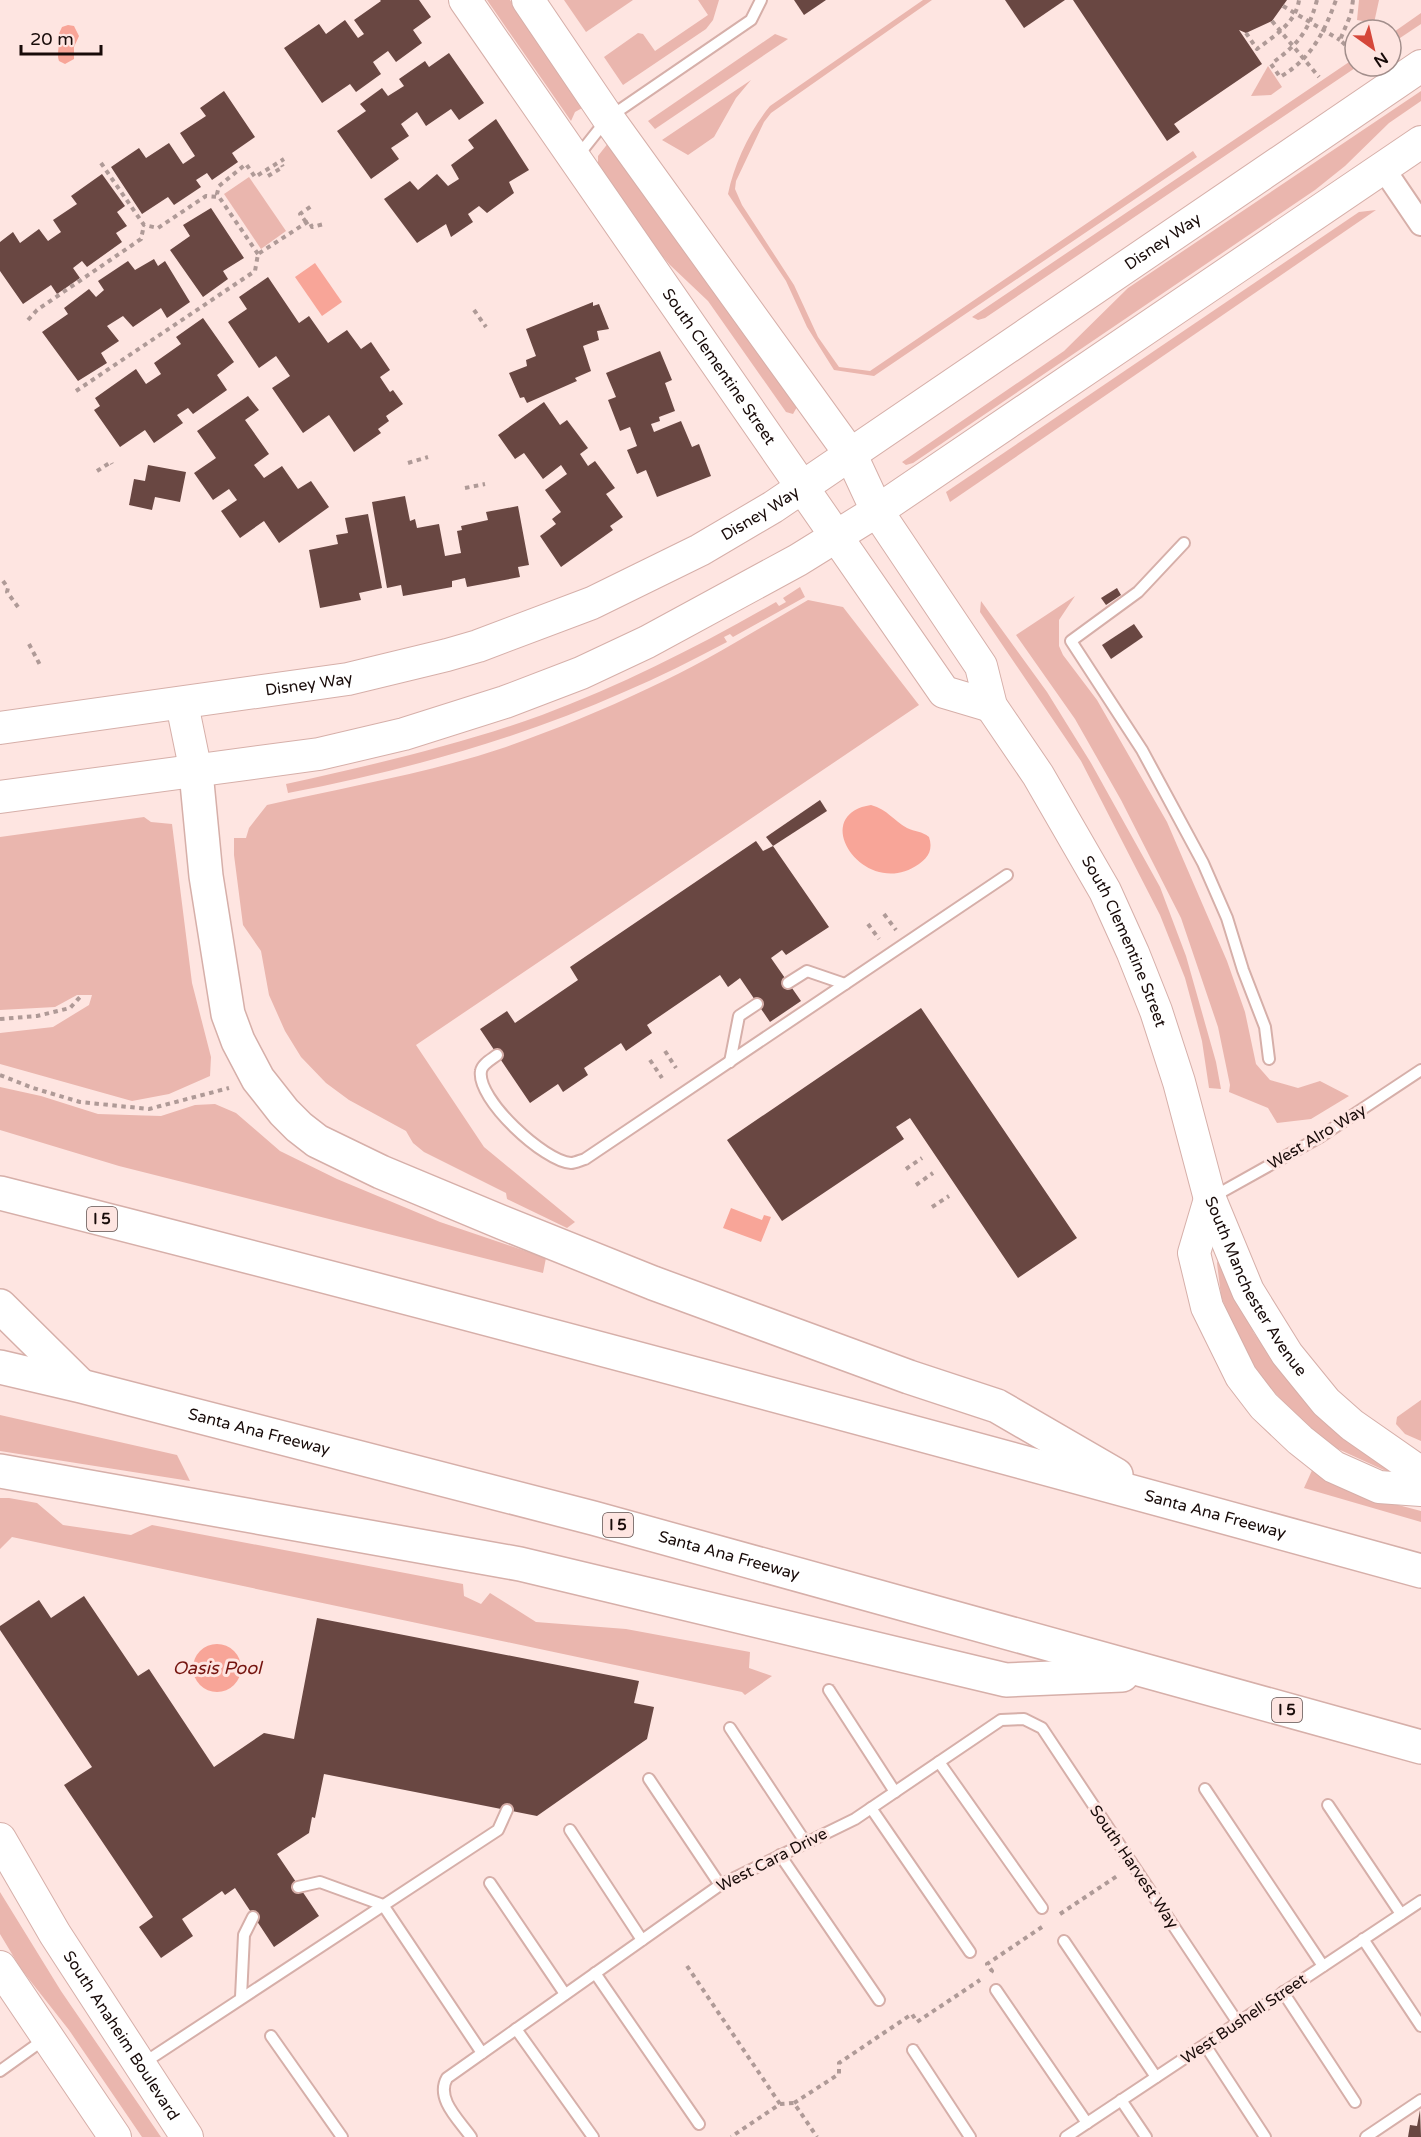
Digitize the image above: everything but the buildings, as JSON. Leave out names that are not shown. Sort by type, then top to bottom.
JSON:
[{"type":"highway","points":[[196,772],[206,876],[226,1005],[238,1041],[258,1079],[284,1112],[317,1141],[381,1172],[653,1282],[909,1377],[997,1406],[1153,1497]]},
{"type":"highway","name":"Santa Ana Freeway","points":[[0,1193],[1153,1497],[1421,1571]]},
{"type":"highway","points":[[0,1306],[81,1386]]},
{"type":"highway","name":"Santa Ana Freeway","points":[[0,1367],[593,1518],[1421,1747]]},
{"type":"highway","points":[[0,1488],[16,1473],[520,1564],[1006,1680],[1152,1674]]},
{"type":"main road","name":"South Clementine Street","points":[[465,0],[944,692],[991,706]]},
{"type":"main road","name":"South Clementine Street","points":[[528,0],[608,118],[851,455],[877,512],[981,666],[991,706],[1038,775],[1077,841],[1105,891],[1133,953],[1156,1011],[1179,1082],[1210,1199]]},
{"type":"main road","name":"Disney Way","points":[[0,728],[348,679],[478,646],[553,619],[602,598],[700,550],[803,487],[1421,66]]},
{"type":"main road","points":[[0,797],[319,754],[404,734],[505,702],[581,673],[647,642],[837,537],[877,512],[1383,168],[1420,146]]},
{"type":"main road","points":[[182,704],[196,772]]},
{"type":"main road","name":"South Manchester Avenue","points":[[1210,1199],[1248,1291],[1287,1354],[1326,1402],[1352,1425],[1421,1473]]},
{"type":"main road","name":"South Manchester Avenue","points":[[1210,1199],[1194,1253],[1207,1308],[1241,1377],[1264,1406],[1292,1433],[1334,1467],[1379,1487],[1421,1490]]},
{"type":"main road","name":"South Anaheim Boulevard","points":[[6,1850],[55,1934],[187,2137]]},
{"type":"main road","points":[[0,1967],[115,2137]]},
{"type":"street","points":[[1383,168],[1421,224]]},
{"type":"lane","points":[[575,160],[608,118],[751,20],[761,0]]},
{"type":"lane","points":[[1184,543],[1138,592],[1071,640],[1142,750],[1203,863],[1227,918],[1243,970],[1265,1027],[1269,1059]]},
{"type":"lane","points":[[497,1055],[485,1064],[481,1071],[483,1084],[490,1100],[500,1112],[539,1148],[555,1158],[571,1163],[585,1160],[1007,875]]},
{"type":"lane","points":[[788,983],[807,971],[845,984]]},
{"type":"lane","points":[[730,1062],[738,1016],[757,1004]]},
{"type":"lane","name":"West Alro Way","points":[[1210,1199],[1320,1137],[1421,1070]]},
{"type":"lane","points":[[829,1690],[895,1792]]},
{"type":"lane","name":"West Cara Drive","points":[[471,2137],[443,2095],[443,2085],[447,2078],[720,1885],[855,1819],[1001,1720],[1024,1719]]},
{"type":"lane","name":"South Harvest Way","points":[[1024,1719],[1042,1728],[1238,2023]]},
{"type":"lane","points":[[730,1728],[807,1843]]},
{"type":"lane","points":[[939,1762],[1041,1908]]},
{"type":"lane","points":[[649,1779],[720,1885]]},
{"type":"lane","points":[[1205,1789],[1323,1966]]},
{"type":"lane","points":[[1328,1805],[1401,1914]]},
{"type":"lane","points":[[871,1808],[970,1952]]},
{"type":"lane","points":[[139,2066],[498,1830],[507,1810]]},
{"type":"lane","points":[[570,1830],[642,1940]]},
{"type":"lane","points":[[780,1855],[879,2000]]},
{"type":"lane","points":[[298,1887],[320,1882],[383,1905],[482,2053]]},
{"type":"lane","points":[[490,1883],[565,1995]]},
{"type":"lane","name":"West Bushell Street","points":[[1066,2137],[1421,1901]]},
{"type":"lane","points":[[241,1997],[244,1935],[253,1917]]},
{"type":"lane","points":[[1363,1939],[1421,2026]]},
{"type":"lane","points":[[1064,1941],[1156,2077]]},
{"type":"lane","points":[[595,1973],[699,2124]]},
{"type":"lane","points":[[996,1990],[1087,2123]]},
{"type":"lane","points":[[1283,1992],[1355,2102]]},
{"type":"lane","points":[[516,2029],[592,2137]]},
{"type":"lane","points":[[271,2036],[342,2137]]},
{"type":"lane","points":[[0,2071],[48,2037]]},
{"type":"lane","points":[[1205,2045],[1265,2137]]},
{"type":"lane","points":[[913,2050],[970,2137]]},
{"type":"lane","points":[[1121,2100],[1146,2137]]},
{"type":"lane","points":[[1366,2137],[1421,2100]]},
{"type":"path","points":[[1246,33],[1257,50],[1287,26],[1299,0]]},
{"type":"path","points":[[1317,0],[1310,22],[1294,47],[1271,64],[1280,77],[1304,59],[1325,31],[1336,0]]},
{"type":"path","points":[[1340,40],[1352,14],[1353,0]]},
{"type":"path","points":[[1283,6],[1343,43]]},
{"type":"path","points":[[1272,21],[1319,77]]},
{"type":"path","points":[[76,390],[255,271],[258,254],[217,194],[219,186],[246,164],[255,177],[284,159]]},
{"type":"path","points":[[101,163],[144,225],[158,228],[206,196],[219,197]]},
{"type":"path","points":[[268,176],[283,167],[282,165]]},
{"type":"path","points":[[313,206],[300,214],[306,222],[309,221],[312,227],[324,224]]},
{"type":"path","points":[[258,254],[306,222]]},
{"type":"path","points":[[28,320],[37,310],[141,239],[144,225]]},
{"type":"path","points":[[474,310],[486,327]]},
{"type":"path","points":[[408,464],[428,457]]},
{"type":"path","points":[[97,471],[111,462],[112,464]]},
{"type":"path","points":[[465,488],[485,484]]},
{"type":"path","points":[[3,581],[8,588],[7,592],[18,607]]},
{"type":"path","points":[[29,644],[40,665]]},
{"type":"path","points":[[884,914],[896,931]]},
{"type":"path","points":[[868,924],[881,942]]},
{"type":"path","points":[[0,1019],[37,1016],[70,1008],[80,997]]},
{"type":"path","points":[[665,1051],[676,1068]]},
{"type":"path","points":[[650,1060],[662,1078]]},
{"type":"path","points":[[0,1075],[80,1102],[149,1109],[258,1079]]},
{"type":"path","points":[[906,1169],[922,1158]]},
{"type":"path","points":[[916,1185],[933,1173]]},
{"type":"path","points":[[932,1207],[949,1196]]},
{"type":"path","points":[[1056,1918],[1117,1876]]},
{"type":"path","points":[[731,2137],[780,2104],[794,2103],[839,2074],[839,2063],[912,2014],[917,2022],[992,1971],[987,1964],[1048,1924]]},
{"type":"path","points":[[687,1966],[780,2104]]},
{"type":"path","points":[[794,2103],[816,2137]]},
{"type":"shaded area","points":[[487,0],[510,0],[584,107],[575,112],[571,121]]},
{"type":"shaded area","points":[[564,0],[633,0],[586,32]]},
{"type":"shaded area","points":[[698,0],[719,0],[713,20],[706,29],[623,85],[604,57],[638,33],[643,34],[655,51],[708,15]]},
{"type":"shaded area","points":[[923,0],[932,0],[771,113],[764,122],[736,181],[735,189],[742,205],[794,285],[818,337],[839,367],[870,371],[1193,151],[1197,157],[874,376],[834,370],[807,327],[786,281],[728,194],[739,159],[750,136],[770,106]]},
{"type":"shaded area","points":[[1359,0],[1379,0],[1375,18],[1357,18]]},
{"type":"shaded area","points":[[1421,13],[1421,24],[1403,36],[1403,26]]},
{"type":"shaded area","points":[[775,34],[788,39],[655,129],[648,121]]},
{"type":"shaded area","points":[[1268,66],[1282,87],[1271,95],[1251,96]]},
{"type":"shaded area","points":[[1343,66],[1343,76],[985,318],[978,320],[972,317]]},
{"type":"shaded area","points":[[751,80],[736,98],[714,137],[688,155],[662,140]]},
{"type":"shaded area","points":[[1421,91],[1421,101],[1389,123],[1345,166],[1315,190],[913,463],[906,465],[902,462],[1064,351],[1128,288]]},
{"type":"shaded area","points":[[609,142],[797,407],[793,414],[786,412],[708,301],[670,265],[647,238],[598,167],[598,156]]},
{"type":"shaded area","points":[[249,177],[286,231],[261,249],[224,194]]},
{"type":"shaded area","points":[[1376,210],[950,502],[946,492],[1359,212]]},
{"type":"shaded area","points":[[800,587],[805,597],[733,637],[730,634],[724,637],[727,642],[689,662],[584,709],[501,739],[417,764],[288,793],[286,784],[447,745],[511,726],[602,691],[719,634],[776,602],[779,606],[786,602],[783,598]]},
{"type":"shaded area","points":[[1075,596],[1059,620],[1059,646],[1063,655],[1097,700],[1167,822],[1227,961],[1245,1012],[1256,1064],[1270,1080],[1298,1088],[1320,1081],[1349,1096],[1311,1119],[1277,1123],[1268,1108],[1229,1092],[1230,1085],[1218,1027],[1181,918],[1121,800],[1075,719],[1016,635]]},
{"type":"shaded area","points":[[808,600],[843,607],[919,705],[416,1045],[484,1147],[575,1222],[567,1228],[507,1199],[506,1193],[424,1152],[413,1143],[406,1131],[349,1100],[326,1083],[301,1057],[285,1031],[269,995],[261,951],[243,925],[234,838],[246,838],[249,828],[267,805],[447,764],[542,734],[614,704],[690,668]]},
{"type":"shaded area","points":[[981,601],[1047,692],[1091,763],[1160,887],[1186,956],[1216,1062],[1221,1089],[1209,1088],[1202,1041],[1185,978],[1160,915],[1081,761],[980,612]]},
{"type":"shaded area","points":[[144,817],[151,822],[172,824],[192,983],[211,1057],[210,1076],[169,1094],[132,1101],[0,1064],[0,1033],[53,1027],[89,1005],[92,995],[77,995],[55,1007],[0,1010],[0,837]]},
{"type":"shaded area","points":[[0,1087],[41,1096],[98,1114],[161,1116],[195,1105],[215,1104],[236,1113],[280,1151],[337,1179],[440,1222],[546,1258],[543,1273],[119,1166],[0,1130]]},
{"type":"shaded area","points":[[1219,1258],[1254,1333],[1288,1380],[1399,1477],[1338,1449],[1302,1423],[1256,1372],[1235,1332],[1221,1296],[1217,1263]]},
{"type":"shaded area","points":[[1421,1400],[1421,1441],[1405,1434],[1396,1424],[1397,1417]]},
{"type":"shaded area","points":[[0,1415],[177,1455],[190,1481],[0,1451]]},
{"type":"shaded area","points":[[1314,1466],[1383,1501],[1421,1511],[1421,1522],[1304,1488]]},
{"type":"shaded area","points":[[0,1498],[37,1503],[63,1525],[131,1535],[152,1525],[463,1584],[464,1596],[481,1604],[490,1593],[536,1622],[626,1629],[750,1652],[749,1668],[772,1676],[745,1695],[742,1692],[12,1537],[0,1549]]},
{"type":"shaded area","points":[[0,1892],[61,1991],[161,2137],[142,2137],[69,2030],[21,1969],[0,1934]]},
{"type":"water","points":[[74,26],[79,36],[74,47],[74,59],[65,64],[59,61],[57,38],[62,27]]},
{"type":"water","points":[[315,263],[342,302],[322,316],[295,277]]},
{"type":"water","points":[[871,805],[907,828],[929,837],[928,856],[919,864],[899,873],[880,872],[863,865],[851,852],[844,838],[844,824],[852,812]]},
{"type":"water","points":[[731,1208],[762,1220],[764,1215],[771,1217],[761,1242],[723,1228]]},
{"type":"water","name":"Oasis Pool","points":[[212,1644],[222,1644],[237,1654],[241,1668],[237,1682],[231,1688],[222,1692],[212,1692],[197,1682],[193,1673],[193,1663],[203,1648]]}]
